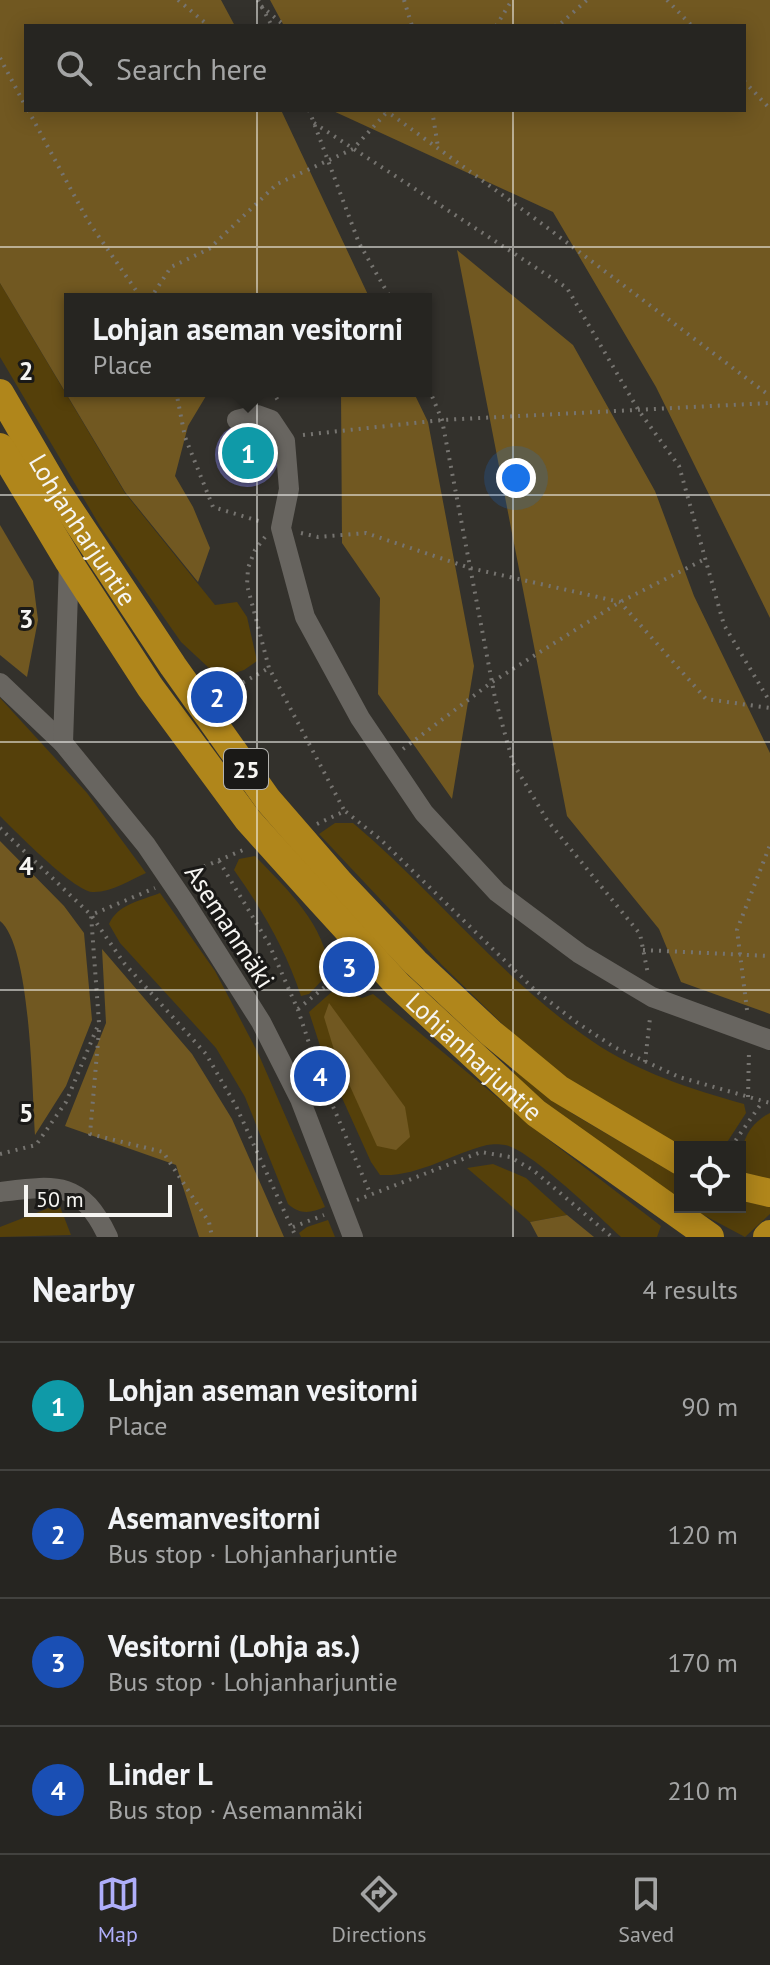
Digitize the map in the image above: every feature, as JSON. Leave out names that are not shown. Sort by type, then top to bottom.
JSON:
[{"type":"highway","name":"Lohjanharjuntie","points":[[0,393],[57,491],[173,666],[268,800],[340,883],[458,1003],[559,1089],[674,1157]]},
{"type":"highway","name":"Lohjanharjuntie","points":[[0,447],[69,562],[150,687],[239,808],[321,901],[398,985],[536,1113],[707,1235]]},
{"type":"highway","points":[[746,1187],[770,1193]]},
{"type":"street","points":[[237,420],[257,415],[271,420],[285,441],[289,489],[281,528],[305,617],[360,718],[424,813],[497,892],[580,954],[652,997],[770,1040]]},
{"type":"street","points":[[63,743],[69,562]]},
{"type":"street","name":"Asemanmäki","points":[[0,683],[63,743],[146,845],[186,904],[261,1022],[300,1099],[353,1237]]},
{"type":"street","points":[[0,1192],[48,1186],[78,1195],[98,1216],[108,1237]]},
{"type":"path","points":[[178,0],[207,24]]},
{"type":"path","points":[[404,0],[411,24]]},
{"type":"path","points":[[497,24],[512,0]]},
{"type":"path","points":[[560,24],[587,0]]},
{"type":"path","points":[[667,0],[690,24]]},
{"type":"path","points":[[260,3],[271,24]]},
{"type":"path","points":[[260,3],[283,24]]},
{"type":"path","points":[[0,58],[24,102]]},
{"type":"path","points":[[746,83],[770,109]]},
{"type":"path","points":[[29,112],[88,221],[138,293]]},
{"type":"path","points":[[310,112],[359,243],[388,293]]},
{"type":"path","points":[[154,293],[171,267],[209,249],[277,184],[353,149],[386,112]]},
{"type":"path","points":[[388,112],[770,396]]},
{"type":"path","points":[[432,112],[438,148]]},
{"type":"path","points":[[314,123],[567,288],[639,411],[679,466],[724,625],[770,702]]},
{"type":"path","points":[[432,396],[442,420],[492,682],[513,763],[547,820],[640,934],[652,997],[645,1062]]},
{"type":"path","points":[[177,397],[185,437],[213,507],[318,537],[366,533],[470,568],[620,602],[706,699],[770,708]]},
{"type":"path","points":[[276,397],[279,402]]},
{"type":"path","points":[[295,424],[303,436],[442,420],[770,403]]},
{"type":"path","points":[[281,528],[266,536],[255,550],[248,568],[248,596],[269,668],[345,811],[380,839],[536,991],[614,1047],[679,1077],[770,1103]]},
{"type":"path","points":[[388,760],[492,682],[620,602],[705,559]]},
{"type":"path","points":[[217,697],[269,668]]},
{"type":"path","points":[[315,825],[345,811]]},
{"type":"path","points":[[0,828],[91,915],[124,963],[206,1054],[236,1106],[296,1237]]},
{"type":"path","points":[[748,1097],[749,1033],[737,930],[770,845]]},
{"type":"path","points":[[219,861],[269,944],[370,1193]]},
{"type":"path","points":[[91,915],[99,1023],[90,1134],[163,1152],[209,1222],[212,1237]]},
{"type":"path","points":[[643,950],[770,956]]},
{"type":"path","points":[[298,1010],[349,967]]},
{"type":"path","points":[[0,1154],[36,1145],[66,1102],[99,1023]]},
{"type":"path","points":[[735,1141],[763,1101]]},
{"type":"path","points":[[293,1227],[370,1193],[481,1152],[510,1157],[533,1170],[612,1237]]},
{"type":"shaded area","points":[[0,0],[221,0],[234,24],[24,24],[24,112],[282,112],[367,293],[64,293],[64,390],[0,283]]},
{"type":"shaded area","points":[[270,0],[770,0],[770,618],[656,387],[553,212],[335,112],[746,112],[746,24],[283,24]]},
{"type":"shaded area","points":[[457,250],[573,345],[655,491],[694,596],[770,753],[770,1014],[681,982],[659,929],[567,816]]},
{"type":"shaded area","points":[[0,283],[64,391],[64,397],[68,397],[125,493],[215,605],[237,602],[247,617],[257,661],[244,670],[226,676],[209,668],[181,642],[100,526],[0,357]]},
{"type":"shaded area","points":[[68,397],[205,397],[188,426],[175,476],[193,507],[210,548],[198,582],[125,492]]},
{"type":"shaded area","points":[[341,397],[416,397],[428,422],[474,666],[452,799],[378,694],[380,598],[342,543]]},
{"type":"shaded area","points":[[0,525],[33,581],[38,620],[27,677],[0,655]]},
{"type":"shaded area","points":[[0,698],[87,793],[146,873],[106,890],[92,892],[83,889],[45,859],[0,816]]},
{"type":"shaded area","points":[[335,823],[353,823],[529,991],[609,1052],[684,1086],[744,1104],[746,1113],[728,1141],[674,1143],[575,1088],[526,1047],[442,965],[319,834]]},
{"type":"shaded area","points":[[0,841],[64,906],[84,933],[92,1020],[66,1086],[35,1135],[24,988],[10,936],[0,921]]},
{"type":"shaded area","points":[[255,856],[303,909],[321,939],[329,973],[309,994],[301,996],[272,930],[234,870],[239,859]]},
{"type":"shaded area","points":[[160,893],[215,971],[258,1053],[325,1207],[306,1212],[288,1204],[245,1097],[216,1048],[120,943],[109,924],[124,908]]},
{"type":"shaded area","points":[[102,949],[192,1054],[232,1119],[284,1237],[199,1237],[176,1165],[65,1126],[106,1023]]},
{"type":"shaded area","points":[[344,981],[353,995],[362,998],[373,994],[545,1137],[661,1226],[657,1237],[621,1237],[547,1171],[505,1145],[487,1145],[421,1169],[380,1175],[371,1162],[324,1058],[309,1012]]},
{"type":"shaded area","points":[[329,1003],[405,1107],[410,1137],[396,1150],[377,1146],[335,1053],[324,1017]]},
{"type":"shaded area","points":[[515,1070],[573,1114],[674,1173],[674,1196],[574,1127],[513,1075]]},
{"type":"shaded area","points":[[770,1113],[770,1180],[746,1173],[745,1141],[750,1130]]},
{"type":"shaded area","points":[[493,1164],[526,1178],[567,1215],[530,1222],[467,1168]]},
{"type":"shaded area","points":[[746,1202],[770,1206],[770,1214],[745,1237],[700,1213],[746,1213]]},
{"type":"shaded area","points":[[59,1204],[71,1235],[0,1237],[0,1227]]},
{"type":"shaded area","points":[[567,1215],[594,1237],[538,1237],[530,1222]]},
{"type":"shaded area","points":[[328,1220],[335,1237],[301,1237],[299,1233],[307,1227]]},
{"type":"building","points":[[247,423],[259,425],[270,432],[277,443],[277,467],[270,478],[259,485],[247,487],[235,485],[224,478],[217,467],[215,455],[217,443],[224,432],[235,425]]},
{"type":"place","name":"Lohjan aseman vesitorni","points":[[248,453]]},
{"type":"place","name":"Asemanvesitorni","points":[[217,697]]},
{"type":"place","name":"Vesitorni (Lohja as.)","points":[[349,967]]},
{"type":"place","name":"Linder L","points":[[320,1076]]}]
